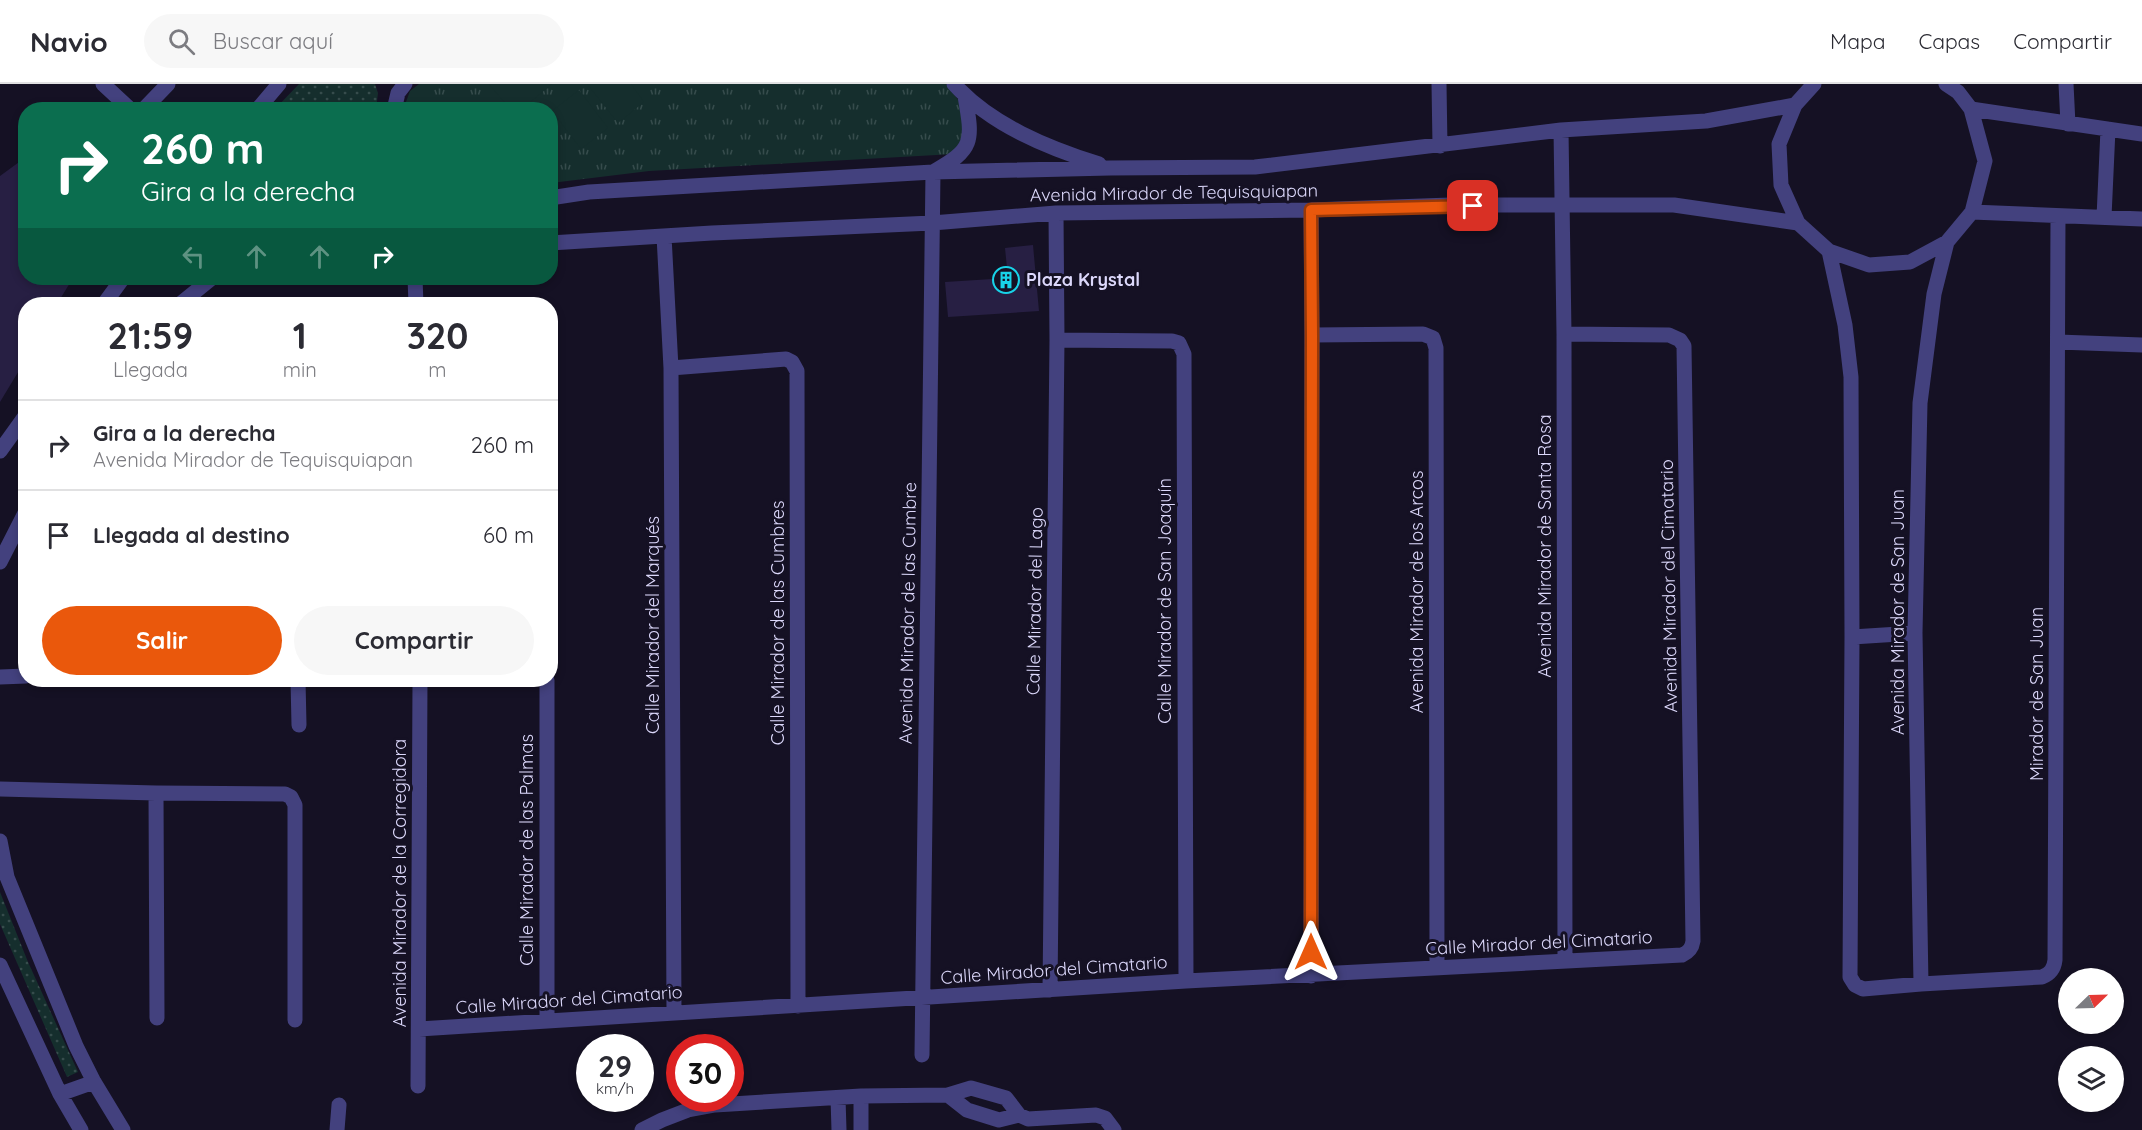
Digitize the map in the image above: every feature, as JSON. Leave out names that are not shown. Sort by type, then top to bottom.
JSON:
[{"type":"street","points":[[103,84],[122,102]]},
{"type":"street","points":[[151,102],[168,84]]},
{"type":"street","points":[[264,102],[279,84]]},
{"type":"street","points":[[954,84],[965,96],[998,120],[1071,155],[1110,168]]},
{"type":"street","points":[[1439,84],[1440,146]]},
{"type":"street","points":[[1814,84],[1795,105],[1779,144],[1781,185],[1798,223],[1829,251],[1869,265],[1910,262],[1947,243],[1972,212],[1985,161],[1971,109],[1953,87]]},
{"type":"street","points":[[2066,84],[2068,124]]},
{"type":"street","points":[[396,102],[399,87]]},
{"type":"street","points":[[933,172],[960,156],[966,148],[970,136],[970,125],[965,96]]},
{"type":"street","name":"Avenida Mirador de Tequisquiapan","points":[[558,197],[590,192],[933,172],[1255,167],[1561,130],[1706,121],[1795,105]]},
{"type":"street","points":[[1971,109],[2142,134]]},
{"type":"street","points":[[2104,218],[2108,129]]},
{"type":"street","name":"Avenida Mirador de Santa Rosa","points":[[1561,130],[1564,334],[1565,961]]},
{"type":"street","name":"Avenida Mirador de las Cumbre","points":[[922,1055],[933,172]]},
{"type":"street","name":"Avenida Mirador de Tequisquiapan","points":[[558,243],[932,223],[1056,213],[1311,210],[1450,205],[1563,207],[1674,205],[1798,223]]},
{"type":"street","points":[[1311,210],[1311,976]]},
{"type":"street","points":[[1972,212],[2142,219]]},
{"type":"street","name":"Calle Mirador del Lago","points":[[1050,990],[1057,340],[1056,213]]},
{"type":"street","name":"Mirador de San Juan","points":[[1852,637],[1850,977],[1854,985],[1863,989],[2048,975],[2054,966],[2058,216]]},
{"type":"street","name":"Calle Mirador del Marqués","points":[[663,236],[671,368],[674,1013]]},
{"type":"street","name":"Avenida Mirador de San Juan","points":[[1921,984],[1915,633],[1920,403],[1934,294],[1947,243]]},
{"type":"street","points":[[1829,251],[1845,325],[1851,377],[1852,637],[1915,633]]},
{"type":"street","points":[[189,297],[203,285]]},
{"type":"street","name":"Avenida Mirador de los Arcos","points":[[1312,335],[1423,334],[1433,338],[1436,348],[1437,968]]},
{"type":"street","name":"Avenida Mirador del Cimatario","points":[[1564,334],[1670,335],[1680,340],[1684,346],[1693,941],[1690,950]]},
{"type":"street","name":"Calle Mirador de San Joaquín","points":[[1057,340],[1172,341],[1179,343],[1184,354],[1185,981]]},
{"type":"street","points":[[2058,342],[2142,345]]},
{"type":"street","name":"Calle Mirador de las Cumbres","points":[[671,368],[786,359],[792,362],[797,371],[798,1006]]},
{"type":"street","points":[[0,451],[18,426]]},
{"type":"street","points":[[0,562],[18,526]]},
{"type":"street","points":[[0,677],[18,676]]},
{"type":"street","points":[[298,687],[299,725]]},
{"type":"street","name":"Avenida Mirador de la Corregidora","points":[[418,1086],[420,687]]},
{"type":"street","name":"Calle Mirador de las Palmas","points":[[547,687],[547,1021]]},
{"type":"street","points":[[0,789],[285,794],[291,797],[295,805],[295,1020]]},
{"type":"street","points":[[156,793],[158,1018]]},
{"type":"street","points":[[0,841],[7,877],[76,1047],[123,1130]]},
{"type":"street","name":"Calle Mirador del Cimatario","points":[[419,1029],[1185,981],[1682,955],[1690,950]]},
{"type":"street","points":[[0,964],[60,1094],[81,1130]]},
{"type":"street","points":[[60,1094],[94,1082]]},
{"type":"street","points":[[642,1130],[679,1113],[715,1105],[861,1096],[948,1095],[971,1088],[1006,1098],[1022,1122]]},
{"type":"street","points":[[948,1095],[967,1110],[999,1120],[1022,1122],[1096,1115],[1105,1118],[1113,1130]]},
{"type":"street","points":[[861,1096],[861,1130]]},
{"type":"street","points":[[838,1098],[839,1130]]},
{"type":"street","points":[[338,1130],[339,1105]]},
{"type":"green space","points":[[299,84],[375,84],[378,93],[377,102],[282,102]]},
{"type":"green space","points":[[419,84],[946,84],[966,110],[969,126],[954,154],[649,171],[558,182],[558,102],[406,102],[410,91]]},
{"type":"green space","points":[[489,84],[552,84],[530,102],[504,102]]},
{"type":"green space","points":[[587,84],[631,84],[644,102],[618,123]]},
{"type":"green space","points":[[579,90],[608,128],[581,149],[558,119],[558,106]]},
{"type":"green space","points":[[0,892],[28,962],[78,1072],[67,1077],[0,924]]},
{"type":"building","points":[[18,163],[18,285],[69,285],[61,297],[18,297],[18,372],[0,402],[0,176]]},
{"type":"building","name":"Plaza Krystal","points":[[1033,245],[1039,311],[948,317],[945,282],[1008,278],[1005,248]]},
{"type":"place","name":"Plaza Krystal","points":[[1006,280]]},
{"type":"route","points":[[1311,952],[1311,210],[1473,206]]}]
